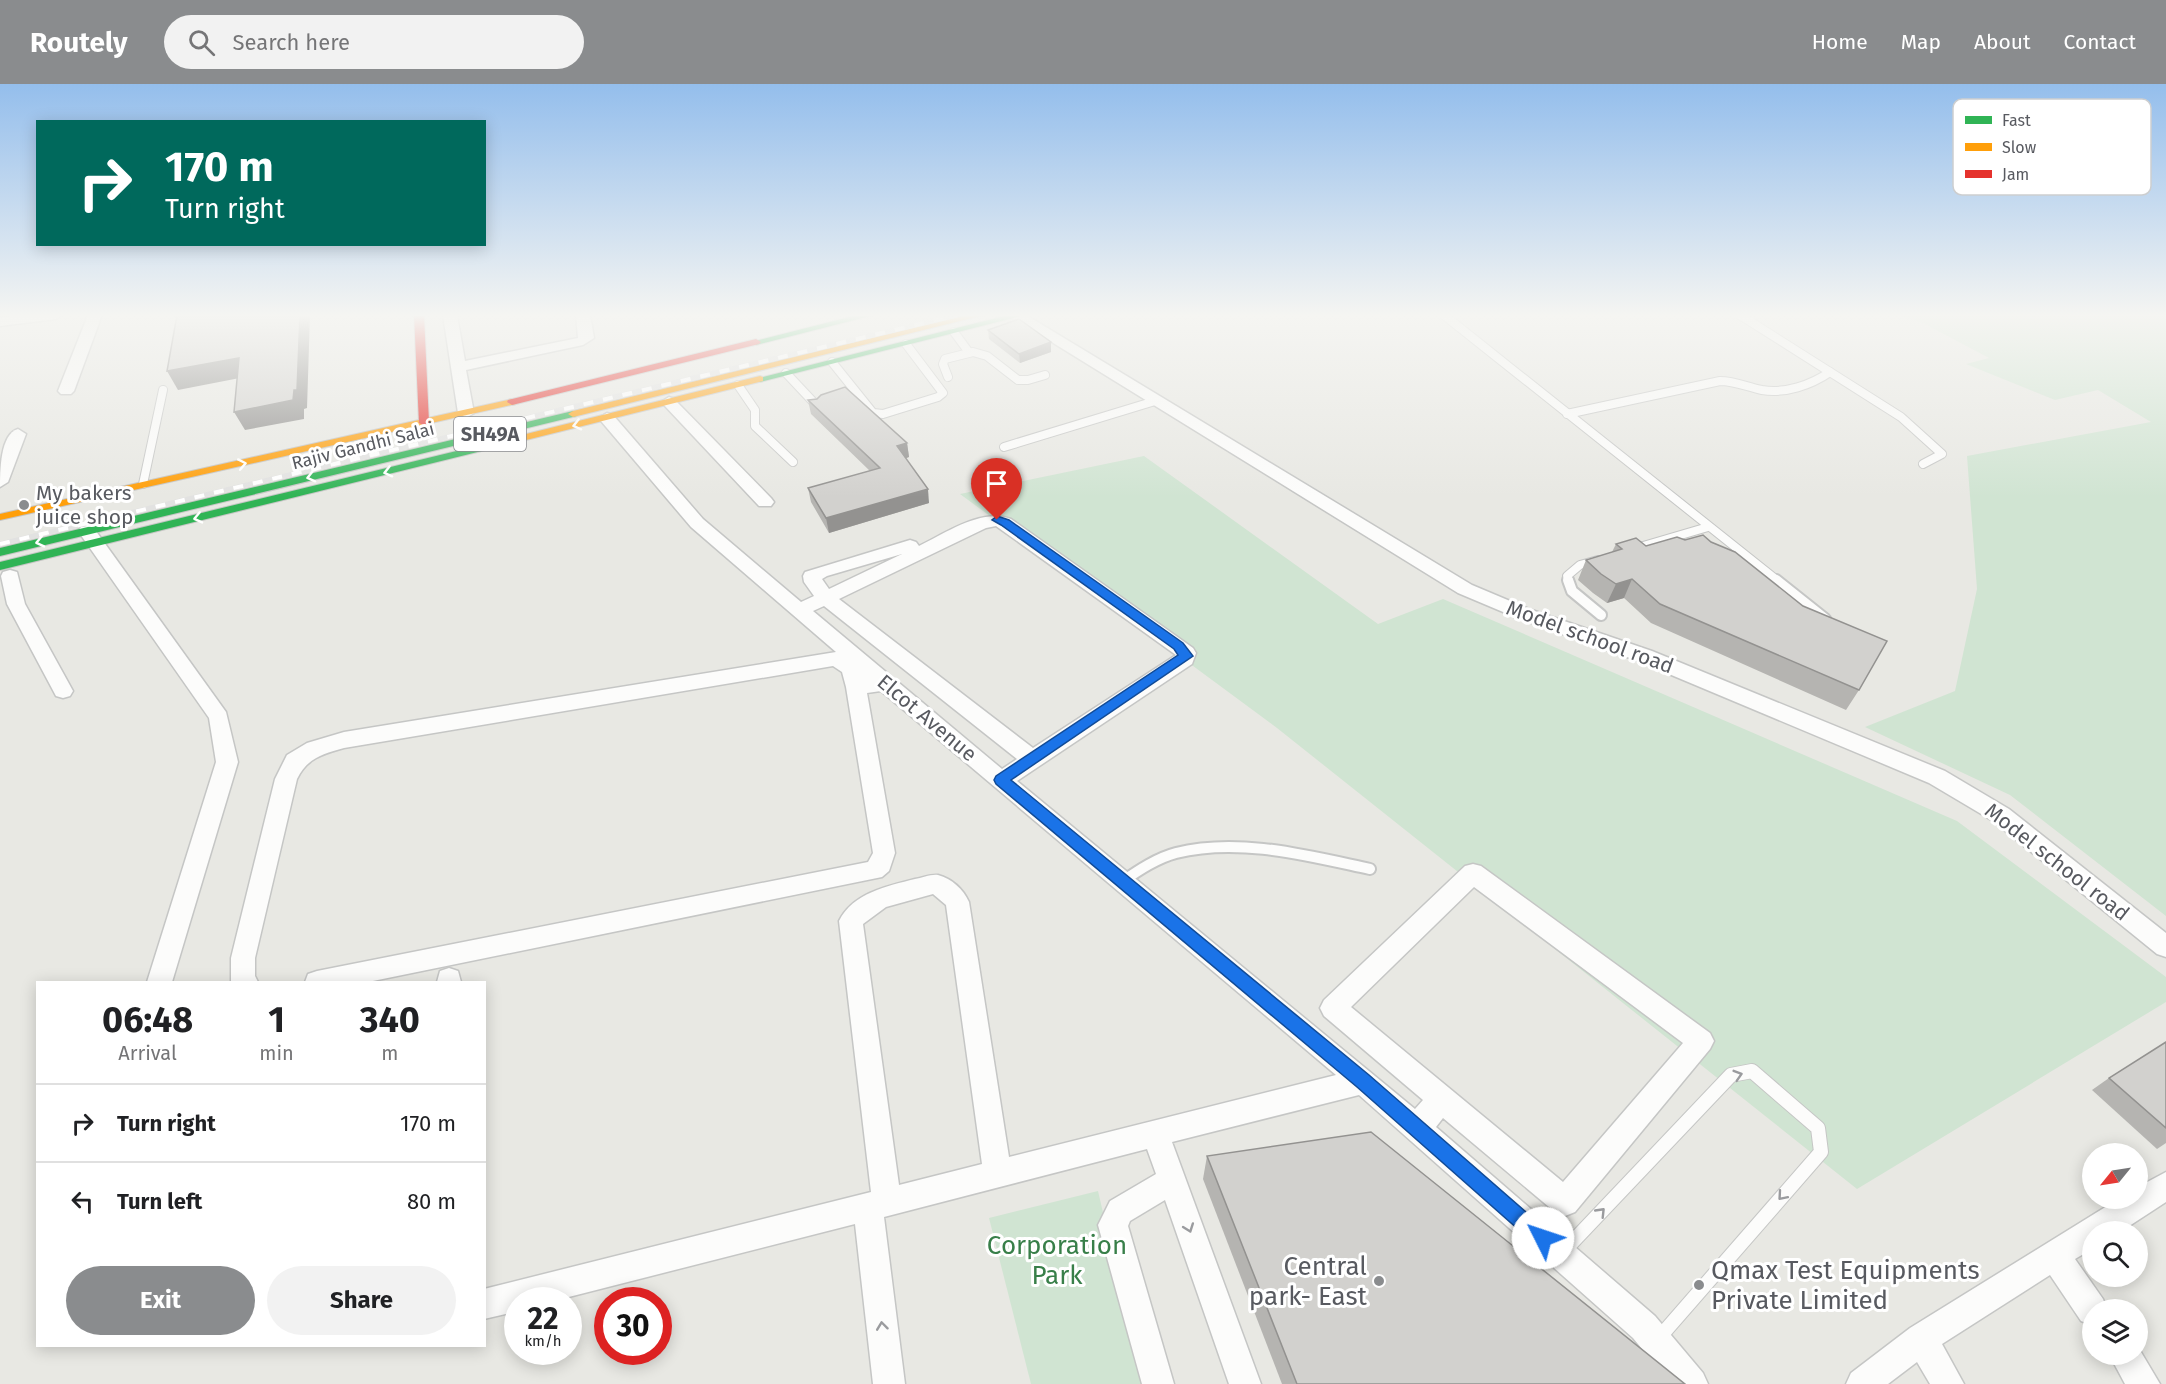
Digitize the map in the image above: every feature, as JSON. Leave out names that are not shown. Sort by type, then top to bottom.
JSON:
[{"type":"street","points":[[66,391],[72,376]]},
{"type":"street","points":[[422,376],[424,423]]},
{"type":"street","points":[[460,376],[466,413]]},
{"type":"street","points":[[0,517],[143,484],[343,448],[424,423],[620,376]]},
{"type":"street","name":"Rajiv Gandhi Salai","points":[[299,464],[343,448],[690,379],[722,376]]},
{"type":"street","points":[[63,691],[8,606],[5,571],[91,537],[607,418],[669,402],[728,376]]},
{"type":"street","name":"Model school road","points":[[1114,376],[1465,590],[1522,613],[1645,656],[1937,777],[2001,815],[2166,947]]},
{"type":"street","name":"Rajiv Gandhi Salai","points":[[0,552],[91,537],[231,496],[690,379]]},
{"type":"street","points":[[669,402],[765,502]]},
{"type":"street","name":"Elcot Avenue","points":[[607,418],[697,523],[1363,1081],[1644,1327],[1692,1384]]},
{"type":"street","points":[[0,482],[18,434]]},
{"type":"street","points":[[230,480],[231,496]]},
{"type":"street","points":[[800,610],[992,520],[1005,523],[1186,653],[1185,659],[1001,780]]},
{"type":"street","points":[[965,531],[812,576],[813,582],[826,597],[1032,760]]},
{"type":"street","points":[[91,537],[219,717],[224,745],[226,762],[160,981]]},
{"type":"street","points":[[244,981],[243,958],[286,779],[295,761],[315,749],[354,739],[821,660],[837,659],[851,668],[884,853],[881,864],[874,870],[322,981]]},
{"type":"street","points":[[856,687],[886,683]]},
{"type":"street","points":[[1473,873],[1701,1041],[1564,1202],[1441,1100],[1333,1008],[1473,873]]},
{"type":"street","points":[[889,1384],[876,1205],[885,1179],[851,921],[859,910],[870,903],[935,884],[948,891],[957,902],[998,1174]]},
{"type":"street","points":[[486,1303],[1363,1081]]},
{"type":"street","points":[[1417,1128],[1441,1100]]},
{"type":"street","points":[[1155,1133],[1245,1384]]},
{"type":"street","points":[[1158,1384],[1113,1226],[1119,1211],[1172,1181]]},
{"type":"street","points":[[2110,1221],[2166,1185]]},
{"type":"street","points":[[1862,1384],[1921,1339],[2082,1239]]},
{"type":"street","points":[[2055,1256],[2084,1299]]},
{"type":"street","points":[[1921,1339],[1948,1384]]},
{"type":"street","points":[[2131,1365],[2144,1384]]},
{"type":"lane","points":[[729,376],[755,410],[754,426],[793,462]]},
{"type":"lane","points":[[789,376],[818,406]]},
{"type":"lane","points":[[843,376],[873,413],[883,414],[938,397],[943,393],[930,376]]},
{"type":"lane","points":[[1011,376],[1022,381],[1042,376]]},
{"type":"lane","points":[[1519,376],[1827,621]]},
{"type":"lane","points":[[1567,414],[1720,381],[1732,380],[1772,391],[1810,384],[1825,376]]},
{"type":"lane","points":[[1836,376],[1901,417],[1942,454],[1923,464]]},
{"type":"lane","points":[[143,484],[163,390]]},
{"type":"lane","points":[[1004,447],[1155,401]]},
{"type":"lane","points":[[1623,552],[1708,527]]},
{"type":"lane","points":[[1601,615],[1572,591],[1567,576],[1580,565],[1612,555]]},
{"type":"lane","points":[[1123,881],[1146,865],[1174,853],[1206,848],[1286,853],[1370,869]]},
{"type":"lane","points":[[1561,1254],[1731,1075],[1752,1071],[1818,1128],[1821,1152],[1656,1341]]},
{"type":"green space","points":[[1995,376],[2166,376],[2166,916],[2010,795],[1865,727],[1955,691],[1977,589],[1967,456],[2151,422],[2098,390],[2055,400]]},
{"type":"green space","points":[[1144,456],[1378,624],[1443,599],[1957,821],[2166,977],[2166,1002],[1857,1189],[1277,728],[960,494]]},
{"type":"green space","name":"Corporation Park","points":[[1098,1191],[1143,1384],[1031,1384],[989,1218]]},
{"type":"building","points":[[237,376],[298,376],[297,390],[294,390],[293,400],[234,412]]},
{"type":"building","points":[[845,387],[907,443],[897,446],[928,489],[826,518],[808,488],[880,468],[808,400],[817,399],[821,395]]},
{"type":"building","points":[[1703,535],[1711,542],[1735,552],[1803,606],[1887,641],[1859,690],[1660,604],[1632,579],[1616,584],[1586,560],[1622,549],[1616,544],[1636,538],[1646,546],[1677,537],[1685,540]]},
{"type":"building","points":[[2166,1042],[2166,1128],[2109,1078]]},
{"type":"building","name":"Central park- East","points":[[1371,1132],[1685,1384],[1297,1384],[1207,1156]]},
{"type":"railway","points":[[0,544],[703,376]]},
{"type":"traffic: fast","points":[[760,379],[774,376]]},
{"type":"traffic: fast","points":[[0,552],[573,414]]},
{"type":"traffic: fast","points":[[0,566],[514,440]]},
{"type":"traffic: slow","points":[[573,414],[731,376]]},
{"type":"traffic: slow","points":[[514,440],[760,379]]},
{"type":"traffic: slow","points":[[0,517],[512,402]]},
{"type":"traffic: jam","points":[[422,376],[424,423]]},
{"type":"traffic: jam","points":[[512,402],[619,376]]},
{"type":"place","name":"My bakers juice shop","points":[[24,505]]},
{"type":"place","name":"Central park- East","points":[[1379,1281]]},
{"type":"place","name":"Qmax Test Equipments Private Limited","points":[[1699,1285]]},
{"type":"route","points":[[997,520],[1005,523],[1186,653],[1185,659],[1181,662],[1001,780],[1363,1081],[1543,1238]]}]
